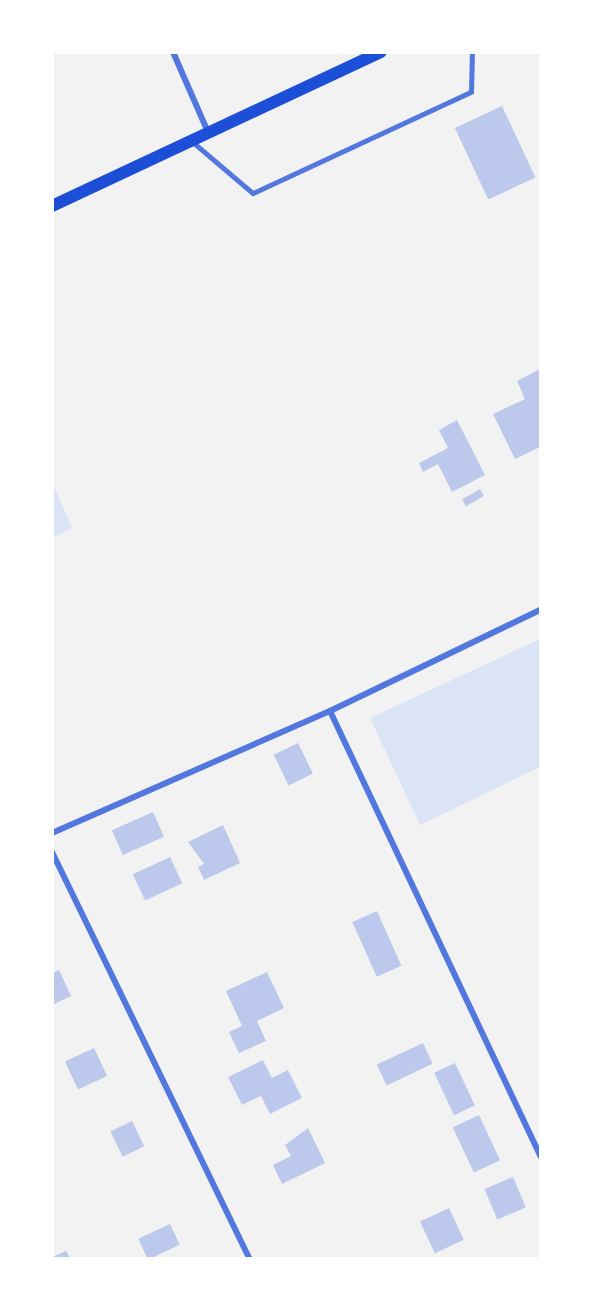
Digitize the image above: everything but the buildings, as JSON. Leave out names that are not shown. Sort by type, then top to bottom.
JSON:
[{"type":"main road","points":[[52,206],[381,52]]},
{"type":"street","points":[[173,52],[209,133]]},
{"type":"street","points":[[52,833],[330,711],[540,610]]},
{"type":"street","points":[[330,711],[540,1156]]},
{"type":"street","points":[[52,852],[249,1258]]},
{"type":"lane","points":[[192,141],[253,193],[471,92],[472,52]]},
{"type":"shaded area","points":[[53,485],[72,527],[52,538]]},
{"type":"shaded area","points":[[540,639],[540,767],[420,825],[370,718]]}]
